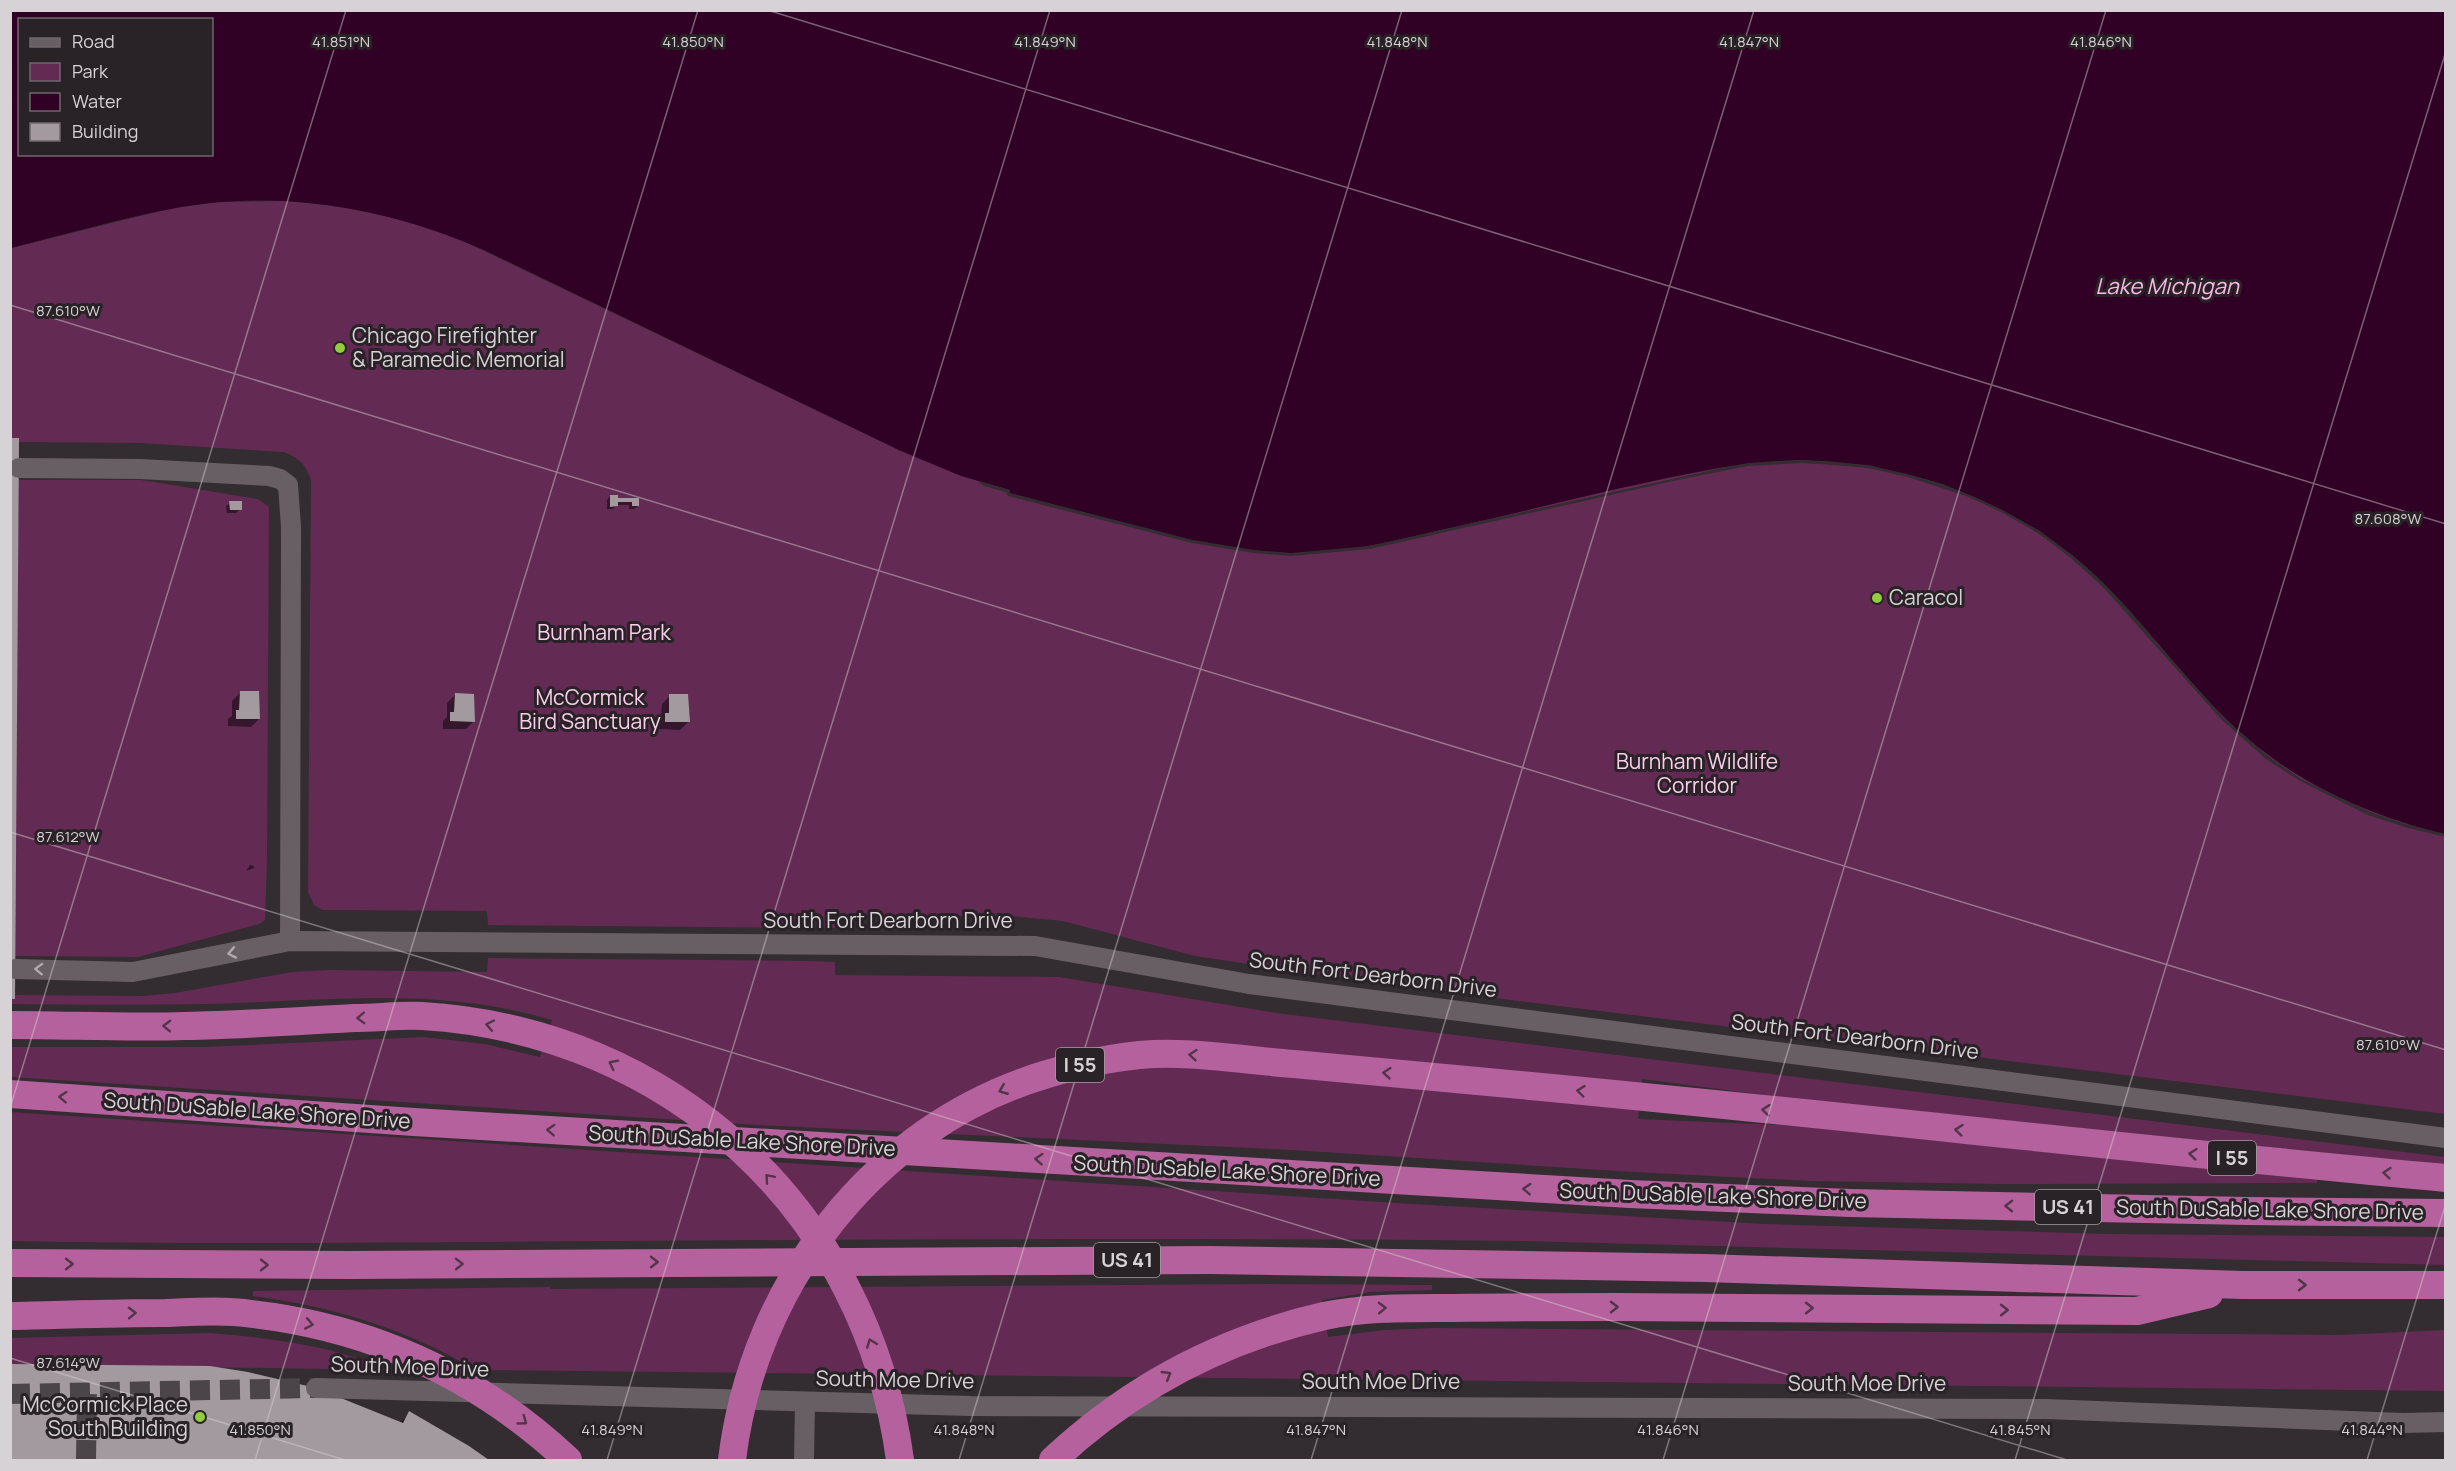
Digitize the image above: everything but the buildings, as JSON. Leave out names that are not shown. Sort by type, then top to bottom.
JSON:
[{"type":"highway","points":[[10,1025],[184,1027],[420,1016],[483,1023],[546,1038],[597,1055],[663,1089],[713,1125],[757,1164],[790,1202],[825,1250],[862,1319],[886,1389],[900,1461]]},
{"type":"highway","name":"I 55","points":[[732,1461],[744,1392],[768,1324],[812,1246],[840,1210],[879,1170],[921,1136],[978,1101],[1031,1080],[1107,1059],[1174,1053],[1640,1097],[2445,1178]]},
{"type":"highway","name":"South DuSable Lake Shore Drive","points":[[10,1094],[426,1123],[1630,1194],[1896,1204],[2445,1213]]},
{"type":"highway","name":"US 41","points":[[10,1263],[351,1265],[1210,1260],[1704,1268],[2243,1286],[2445,1285]]},
{"type":"highway","points":[[1053,1461],[1083,1432],[1131,1396],[1181,1366],[1237,1342],[1324,1316],[1373,1308],[2137,1311],[2243,1286]]},
{"type":"highway","points":[[10,1316],[212,1312],[251,1314],[363,1336],[418,1358],[493,1398],[536,1431],[568,1461]]},
{"type":"street","points":[[19,468],[140,469],[251,475],[280,479],[288,485],[291,527],[290,941]]},
{"type":"street","name":"South Fort Dearborn Drive","points":[[15,969],[133,972],[290,941],[1035,946],[1249,984],[2445,1138]]},
{"type":"street","name":"South Moe Drive","points":[[316,1388],[970,1406],[2046,1409],[2403,1423],[2445,1422]]},
{"type":"street","points":[[804,1461],[805,1402]]},
{"type":"green space","name":"Burnham Park","points":[[284,201],[370,212],[453,236],[901,451],[1726,467],[1801,460],[1869,465],[1943,484],[2004,511],[2073,556],[2171,657],[2409,825],[2445,834],[2445,1114],[1510,1000],[1242,963],[1195,956],[1063,921],[1011,916],[836,916],[835,928],[488,925],[487,911],[322,910],[314,905],[308,892],[311,481],[309,475],[302,463],[284,452],[140,443],[19,442],[19,480],[141,480],[258,499],[269,507],[265,920],[259,924],[138,957],[15,956],[15,995],[142,996],[175,993],[292,972],[328,970],[487,972],[488,958],[809,961],[835,962],[835,975],[1059,977],[1276,1013],[2445,1157],[2445,1165],[1804,1100],[1642,1079],[1638,1119],[1783,1125],[2317,1180],[2317,1183],[2000,1184],[1812,1181],[1292,1150],[758,1125],[11,1077],[11,1047],[206,1047],[424,1037],[485,1044],[540,1057],[552,1020],[509,1009],[424,999],[382,998],[184,1004],[11,1004],[11,248],[172,208],[216,202]]},
{"type":"green space","points":[[10,1112],[1396,1203],[1765,1224],[2108,1234],[2445,1237],[2445,1265],[1522,1241],[1070,1239],[238,1243],[11,1241]]},
{"type":"green space","points":[[1432,1285],[1432,1290],[1371,1292],[1322,1300],[1328,1337],[1384,1330],[1434,1328],[2339,1335],[2445,1330],[2446,1391],[476,1370],[450,1355],[368,1321],[311,1306],[253,1296],[253,1291],[550,1287],[551,1289]]},
{"type":"green space","points":[[210,1333],[301,1344],[345,1354],[388,1370],[11,1364],[10,1338]]},
{"type":"water","name":"Lake Michigan","points":[[11,11],[2445,11],[2445,834],[2384,816],[2326,791],[2299,776],[2248,739],[2224,717],[2113,592],[2072,555],[2042,533],[1979,499],[1945,485],[1910,475],[1839,462],[1802,460],[1748,463],[1636,485],[1370,546],[1329,552],[1289,553],[1219,545],[1148,530],[1009,493],[1010,490],[961,476],[901,451],[484,250],[409,222],[370,213],[291,201],[211,203],[131,217],[11,248]]},
{"type":"pier","points":[[1801,460],[1869,465],[1943,484],[2004,511],[2040,531],[2073,556],[2105,585],[2223,717],[2268,756],[2301,779],[2370,812],[2445,834],[2446,837],[2368,815],[2300,781],[2266,759],[2221,719],[2103,587],[2071,558],[2038,533],[2003,513],[1969,497],[1908,477],[1868,468],[1835,465],[1801,463],[1748,466],[1370,549],[1291,556],[1254,553],[1192,543],[1008,496],[1006,492],[984,486],[977,481],[1010,490],[1010,493],[1193,540],[1254,550],[1291,553],[1369,546],[1726,467]]},
{"type":"tunnel","points":[[10,1394],[316,1388]]},
{"type":"tunnel","points":[[86,1460],[87,1394]]},
{"type":"place","name":"Chicago Firefighter & Paramedic Memorial","points":[[340,348]]},
{"type":"place","name":"Caracol","points":[[1877,598]]},
{"type":"place","name":"McCormick Place South Building","points":[[200,1417]]},
{"type":"park label","name":"McCormick Bird Sanctuary","points":[[590,710]]},
{"type":"park label","name":"Burnham Wildlife Corridor","points":[[1697,774]]}]
